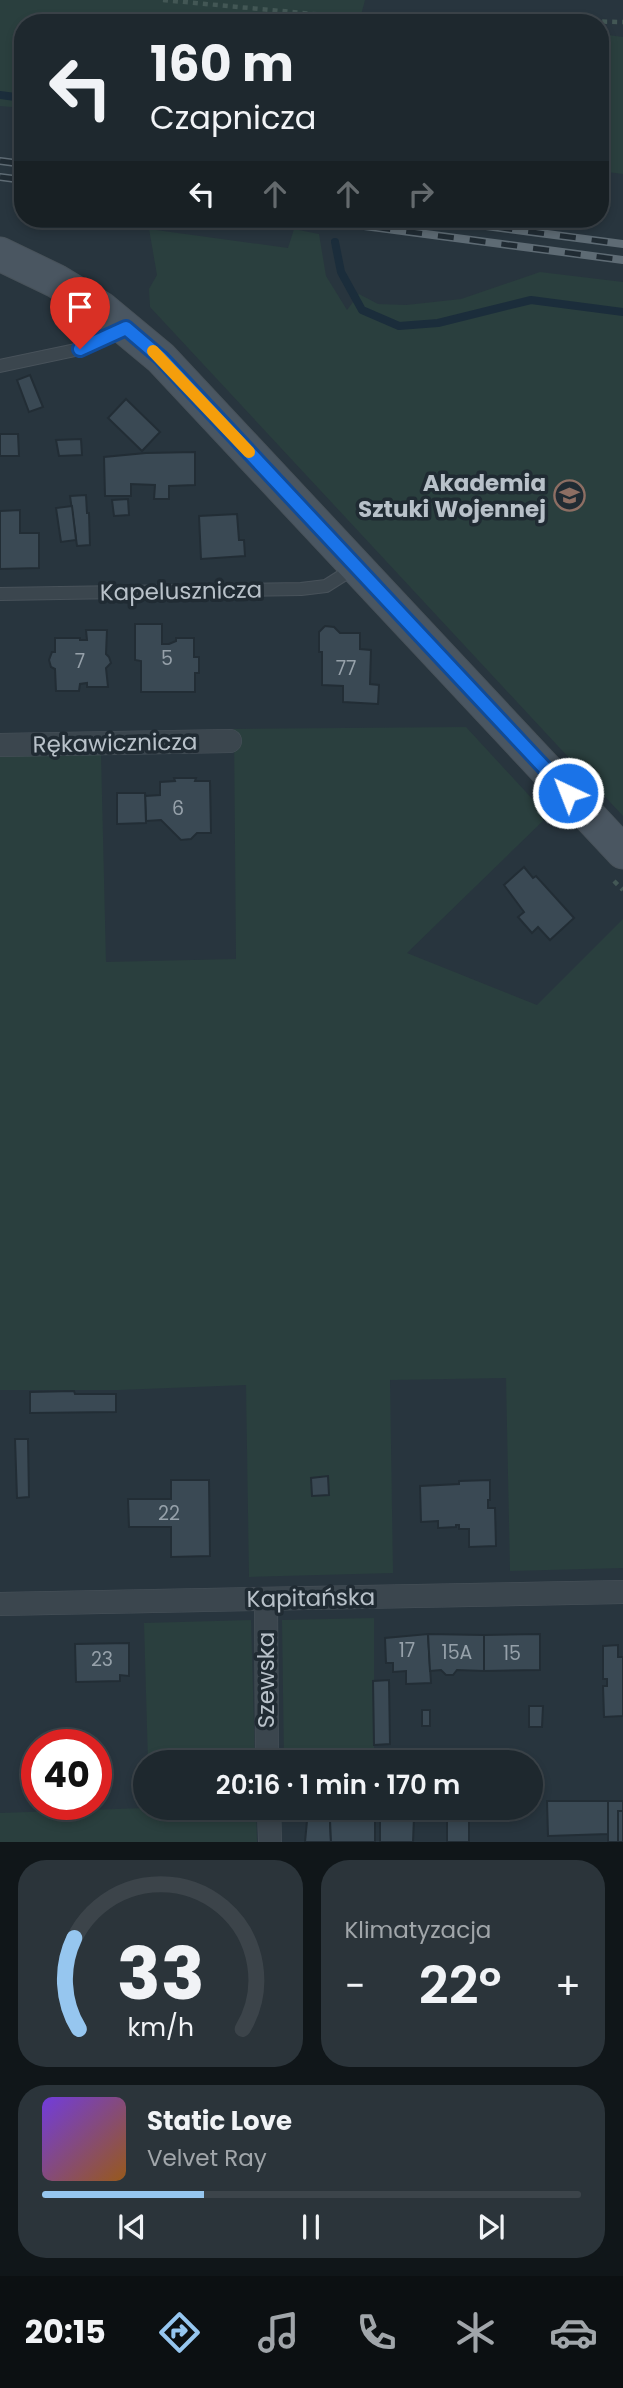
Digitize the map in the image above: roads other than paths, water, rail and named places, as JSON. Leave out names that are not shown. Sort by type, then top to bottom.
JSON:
[{"type":"street","points":[[0,254],[57,281],[102,309],[161,358],[623,852]]},
{"type":"street","name":"Rękawicznicza","points":[[0,745],[230,741]]},
{"type":"street","name":"Kapitańska","points":[[0,1604],[623,1592]]},
{"type":"street","name":"Szewska","points":[[265,1599],[267,1750]]},
{"type":"street","points":[[269,1820],[270,1842]]},
{"type":"lane","points":[[0,366],[80,349],[126,328]]},
{"type":"lane","name":"Kapelusznicza","points":[[0,594],[301,589],[326,586],[356,567]]},
{"type":"waterway","points":[[0,95],[14,97]]},
{"type":"waterway","points":[[335,242],[341,272],[362,310],[399,326],[438,323],[531,300],[623,312]]},
{"type":"railway","points":[[0,161],[14,163]]},
{"type":"railway","points":[[0,177],[14,179]]},
{"type":"railway","points":[[379,228],[623,260]]},
{"type":"railway","points":[[501,228],[623,244]]},
{"type":"place","name":"Akademia Sztuki Wojennej","points":[[569,496]]}]
